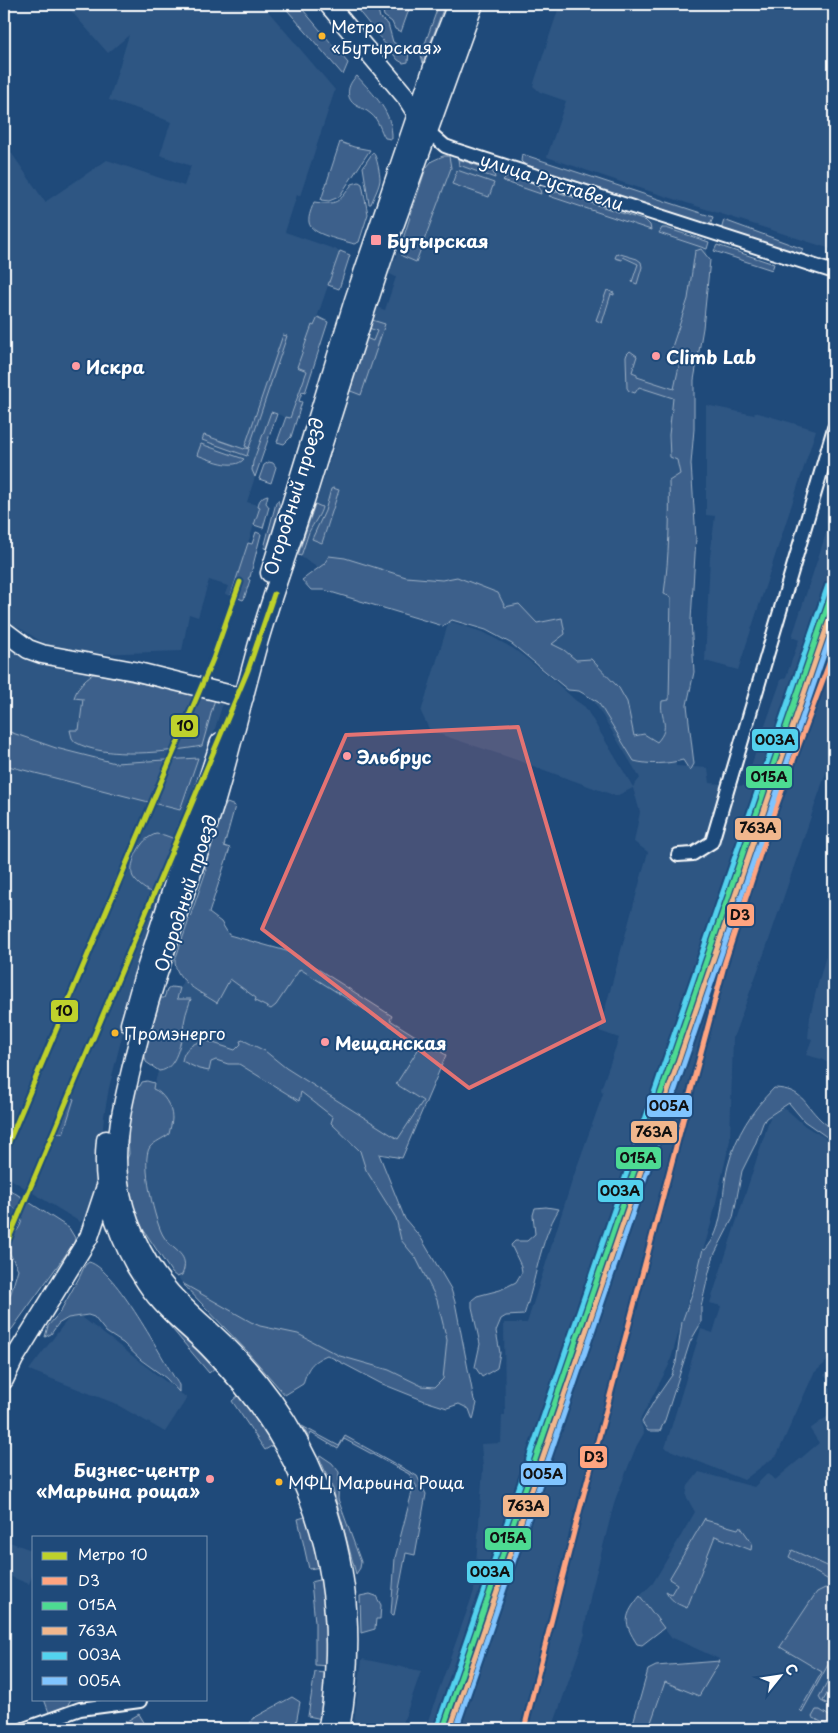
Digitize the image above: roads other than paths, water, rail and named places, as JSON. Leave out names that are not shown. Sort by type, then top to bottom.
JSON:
[{"type":"main road","name":"улица Руставели","points":[[328,4],[406,97],[429,132]]},
{"type":"main road","name":"Огородный проезд","points":[[123,1231],[128,1218],[119,1182],[117,1145],[119,1118],[140,1031],[215,801],[277,545],[354,300],[418,116],[436,58],[457,4]]},
{"type":"main road","name":"Огородный проезд","points":[[232,1362],[170,1292],[149,1260],[123,1231],[106,1186],[108,1117],[143,978],[257,648],[387,245],[474,4]]},
{"type":"main road","points":[[4,631],[28,649],[42,654],[134,671],[240,697]]},
{"type":"main road","points":[[4,1380],[14,1359],[90,1234],[117,1145]]},
{"type":"main road","points":[[90,1234],[106,1224],[123,1231]]},
{"type":"main road","points":[[232,1362],[283,1445],[309,1498],[318,1524],[329,1571],[336,1620],[333,1696],[327,1729]]},
{"type":"main road","points":[[232,1362],[274,1402],[295,1435],[322,1493],[330,1519],[346,1589],[349,1629],[345,1698],[340,1729]]},
{"type":"street","name":"улица Руставели","points":[[429,132],[445,146],[456,150],[834,272]]},
{"type":"street","points":[[678,855],[693,854],[712,842],[834,428]]},
{"type":"street","points":[[24,1729],[80,1709],[140,1701]]},
{"type":"metro line","name":"10","points":[[4,1153],[213,659],[240,582]]},
{"type":"metro line","name":"10","points":[[4,1250],[248,670],[274,594]]},
{"type":"place","name":"Метро «Бутырская»","points":[[322,36]]},
{"type":"place","name":"Бутырская","points":[[376,240]]},
{"type":"place","name":"Climb Lab","points":[[656,356]]},
{"type":"place","name":"Искра","points":[[76,366]]},
{"type":"place","name":"Эльбрус","points":[[347,756]]},
{"type":"place","name":"Промэнерго","points":[[115,1033]]},
{"type":"place","name":"Мещанская","points":[[325,1042]]},
{"type":"place","name":"Бизнес-центр «Марьина роща»","points":[[210,1479]]},
{"type":"place","name":"МФЦ Марьина Роща","points":[[279,1482]]}]
